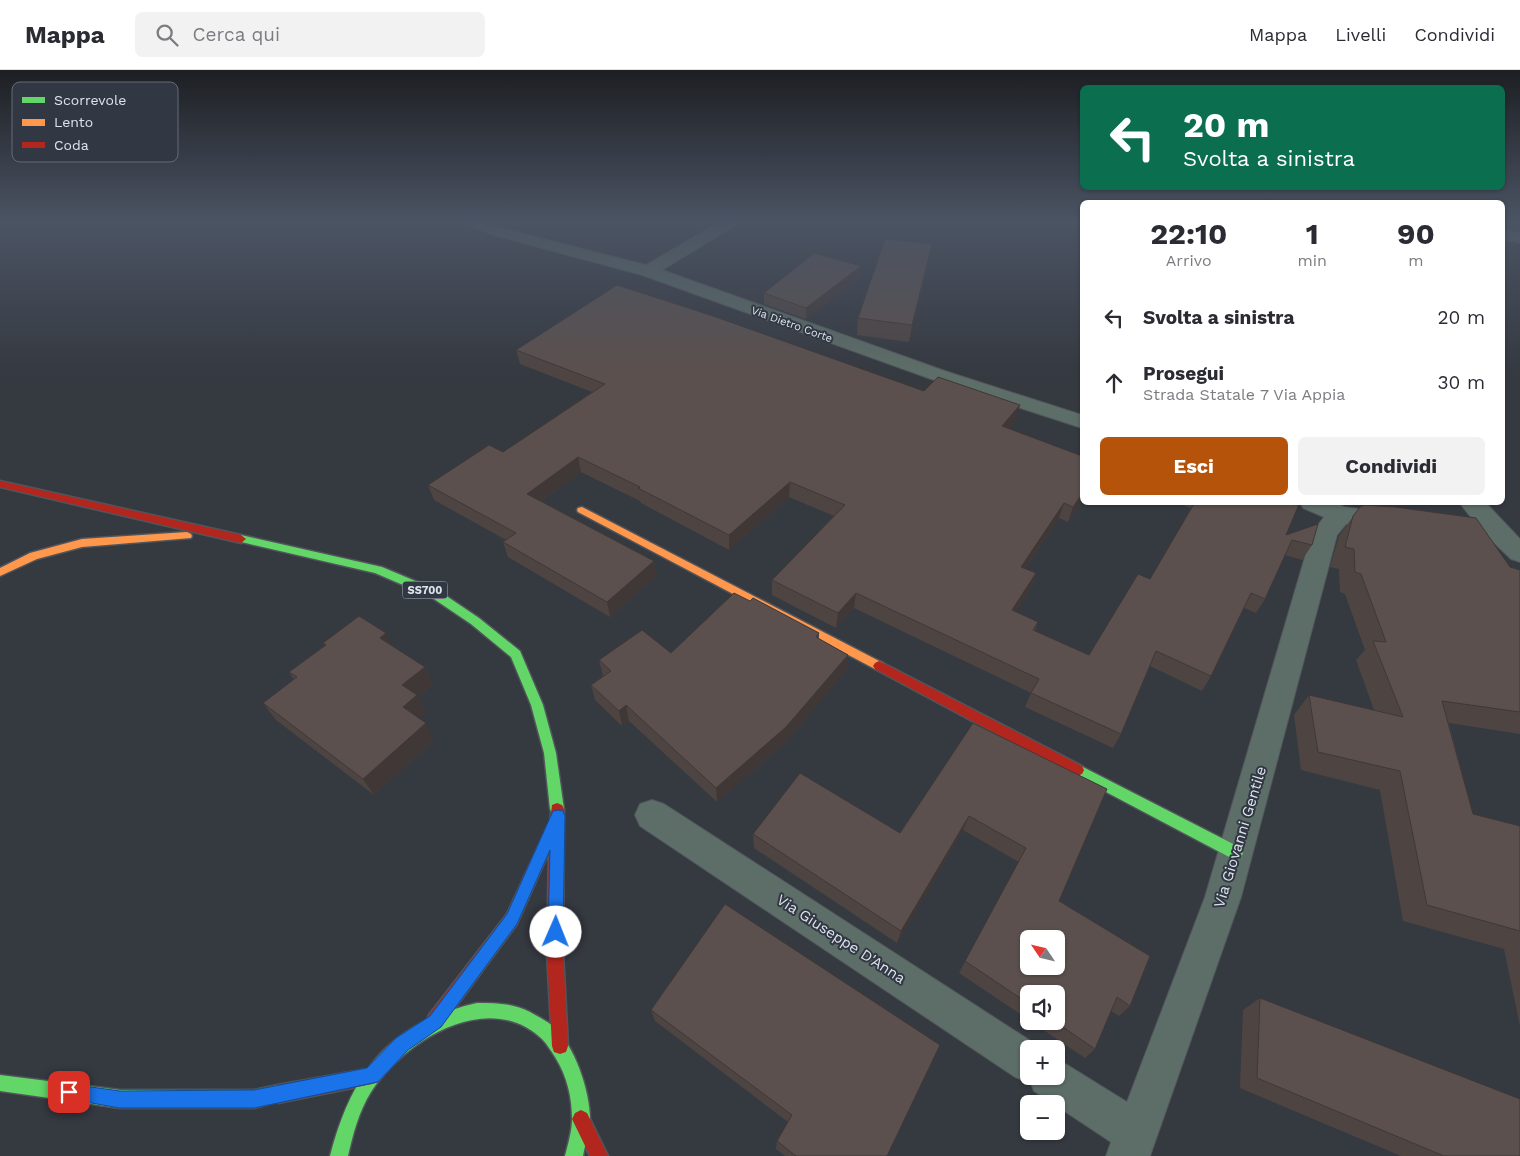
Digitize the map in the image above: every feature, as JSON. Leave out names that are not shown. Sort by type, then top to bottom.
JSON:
[{"type":"main road","points":[[0,484],[216,534]]},
{"type":"main road","points":[[582,510],[1236,853]]},
{"type":"main road","name":"SS700","points":[[0,572],[34,556],[82,543],[216,534],[378,570],[435,594],[475,621],[516,654],[537,705],[550,753],[558,816],[555,952],[560,1046]]},
{"type":"main road","points":[[435,1021],[512,919],[558,816]]},
{"type":"main road","points":[[338,1156],[349,1118],[372,1076],[402,1044],[435,1021],[464,1012],[492,1009],[519,1014],[541,1026],[560,1046],[576,1079],[581,1119],[574,1156]]},
{"type":"main road","points":[[0,1083],[120,1099],[254,1099],[372,1076]]},
{"type":"main road","points":[[581,1119],[599,1156]]},
{"type":"street","name":"Via Dietro Corte","points":[[650,272],[920,369],[1080,421]]},
{"type":"street","points":[[1474,505],[1497,532],[1520,553]]},
{"type":"street","points":[[1326,509],[1380,517]]},
{"type":"street","name":"Via Giovanni Gentile","points":[[1131,1145],[1223,897],[1325,533],[1326,509]]},
{"type":"street","points":[[1426,522],[1497,532]]},
{"type":"street","name":"Via Giuseppe D'Anna","points":[[652,815],[1020,1057]]},
{"type":"street","points":[[1060,1085],[1131,1145]]},
{"type":"building","points":[[791,272],[854,272],[806,308],[764,293]]},
{"type":"building","points":[[874,272],[925,272],[912,325],[858,318]]},
{"type":"building","points":[[617,285],[713,316],[924,391],[938,377],[1020,405],[1002,426],[1080,455],[1080,497],[1073,507],[1064,503],[1021,567],[1036,573],[1012,610],[1038,622],[1033,630],[1089,655],[1138,574],[1150,579],[1193,505],[1299,505],[1286,535],[1318,524],[1312,545],[1292,540],[1265,599],[1251,593],[1211,676],[1156,651],[1121,734],[1031,693],[1039,679],[856,593],[838,613],[772,580],[845,505],[790,482],[729,535],[638,488],[640,487],[578,457],[527,494],[654,561],[607,602],[503,542],[516,533],[428,485],[489,445],[503,452],[605,384],[516,350]]},
{"type":"building","points":[[1365,505],[1395,507],[1476,518],[1510,567],[1520,570],[1520,712],[1442,701],[1473,814],[1520,826],[1520,931],[1427,905],[1400,771],[1318,752],[1309,695],[1403,717],[1373,641],[1386,642],[1361,574],[1355,572],[1354,549],[1345,547],[1353,516],[1360,507]]},
{"type":"building","points":[[734,593],[750,601],[753,598],[819,633],[816,637],[848,655],[786,727],[716,788],[626,705],[619,711],[591,685],[611,671],[599,660],[642,630],[671,653]]},
{"type":"building","points":[[359,616],[386,633],[380,638],[425,667],[402,685],[417,695],[403,707],[426,723],[363,779],[263,703],[297,677],[289,672],[326,645],[323,643]]},
{"type":"building","points":[[973,723],[1107,789],[1059,901],[1150,956],[1130,1006],[1117,997],[1095,1049],[1065,1029],[1065,985],[1020,985],[1020,998],[965,961],[1026,848],[969,816],[901,931],[753,834],[800,773],[900,833]]},
{"type":"building","points":[[725,904],[940,1045],[887,1156],[796,1156],[777,1141],[792,1115],[651,1010]]},
{"type":"building","points":[[1260,998],[1520,1099],[1520,1156],[1444,1156],[1257,1078]]},
{"type":"traffic: fast","points":[[241,539],[378,570],[435,594],[475,621],[516,654],[537,705],[550,753],[557,809]]},
{"type":"traffic: fast","points":[[1077,770],[1236,853]]},
{"type":"traffic: fast","points":[[339,1156],[348,1124],[360,1094],[372,1076],[389,1057],[408,1041],[430,1027],[453,1016],[477,1011],[501,1011],[525,1018],[547,1032],[554,1041],[573,1074],[580,1100],[581,1124],[574,1156]]},
{"type":"traffic: fast","points":[[0,1083],[120,1099],[254,1099],[278,1094]]},
{"type":"traffic: slow","points":[[582,510],[879,666]]},
{"type":"traffic: slow","points":[[0,572],[34,556],[82,543],[187,536]]},
{"type":"traffic: jam","points":[[0,484],[241,539]]},
{"type":"traffic: jam","points":[[879,666],[1077,770]]},
{"type":"traffic: jam","points":[[557,809],[555,952],[560,1046]]},
{"type":"traffic: jam","points":[[435,1021],[512,919],[554,826]]},
{"type":"traffic: jam","points":[[278,1094],[372,1076]]},
{"type":"traffic: jam","points":[[581,1119],[599,1156]]},
{"type":"route","points":[[69,1092],[120,1099],[254,1099],[372,1076],[402,1044],[435,1021],[512,919],[558,816],[556,932]]}]
